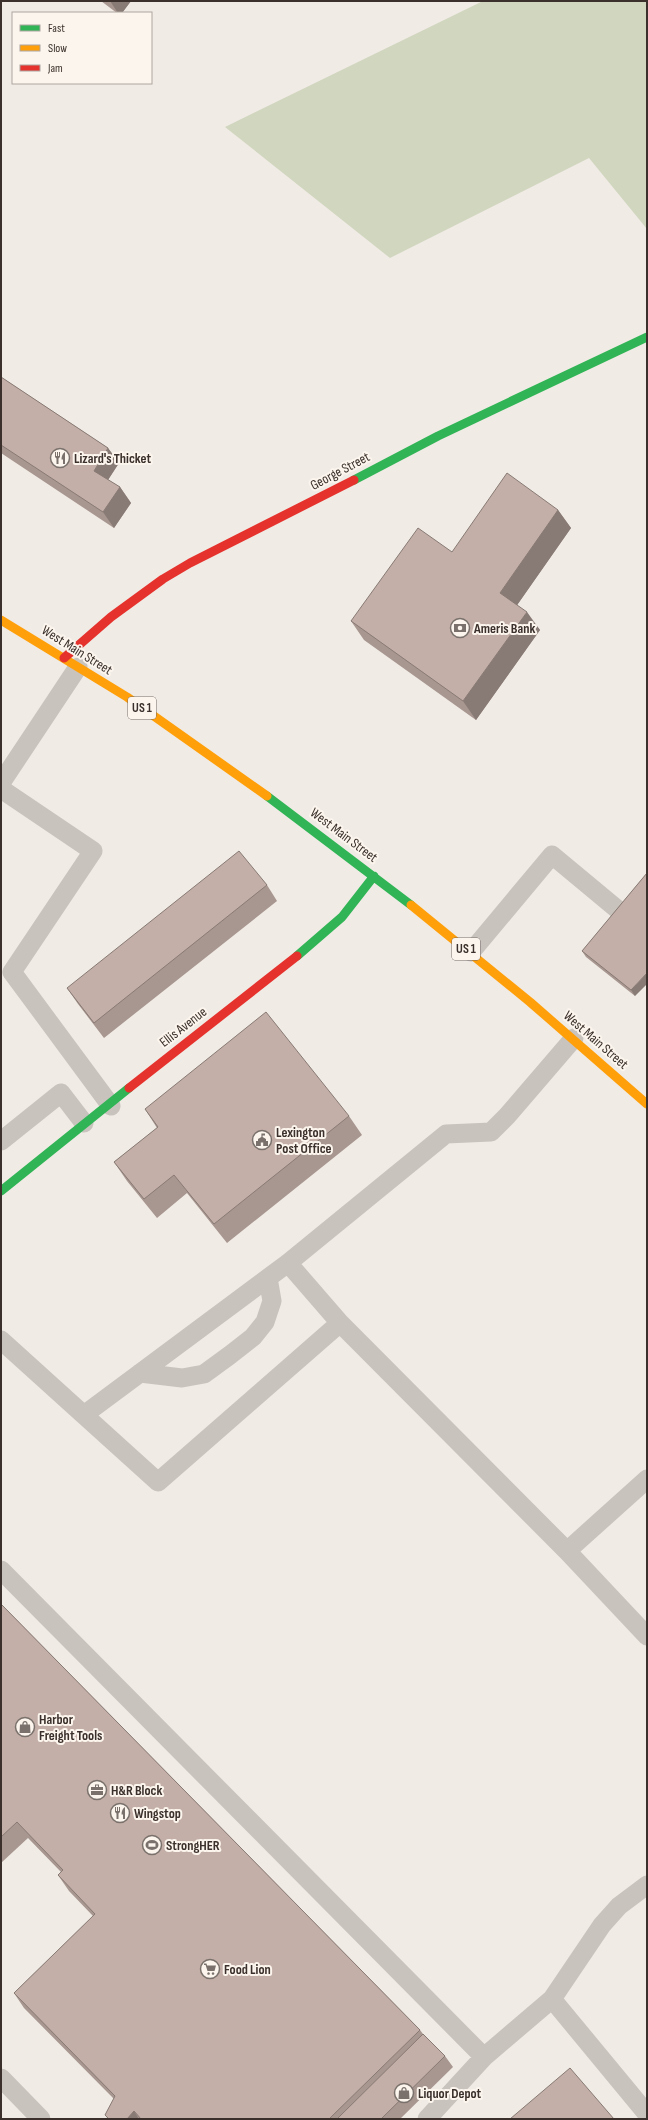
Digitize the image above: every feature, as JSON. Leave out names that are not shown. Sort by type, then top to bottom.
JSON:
[{"type":"street","name":"George Street","points":[[71,663],[111,617],[163,579],[190,562],[300,508],[438,436],[647,337]]},
{"type":"street","name":"West Main Street","points":[[1,620],[198,745],[374,876],[471,952],[574,1038],[647,1104]]},
{"type":"street","name":"Ellis Avenue","points":[[1,1191],[84,1122],[110,1105],[307,948],[342,917],[374,876]]},
{"type":"lane","points":[[1,784],[71,663]]},
{"type":"lane","points":[[1,789],[93,851],[12,972],[110,1105]]},
{"type":"lane","points":[[471,952],[552,855],[623,914]]},
{"type":"lane","points":[[85,1414],[288,1263],[446,1134],[491,1132],[508,1116],[574,1038]]},
{"type":"lane","points":[[1,1141],[60,1093],[84,1122]]},
{"type":"lane","points":[[288,1263],[340,1323],[567,1552],[647,1636]]},
{"type":"lane","points":[[140,1373],[182,1378],[204,1374],[230,1356],[253,1337],[265,1322],[272,1300],[268,1278]]},
{"type":"lane","points":[[1,1340],[85,1414],[158,1482],[340,1323]]},
{"type":"lane","points":[[567,1552],[644,1488]]},
{"type":"lane","points":[[1,1570],[484,2058]]},
{"type":"lane","points":[[427,2119],[484,2058],[552,1999],[602,1925],[619,1906],[647,1885]]},
{"type":"lane","points":[[552,1999],[647,2114]]},
{"type":"lane","points":[[1,2078],[41,2119]]},
{"type":"green space","points":[[483,1],[647,1],[647,229],[589,158],[390,258],[225,127]]},
{"type":"building","name":"Lizard's Thicket","points":[[1,377],[108,448],[94,471],[120,487],[103,512],[1,445]]},
{"type":"building","points":[[507,473],[558,510],[500,593],[527,612],[463,701],[351,621],[418,528],[452,552]]},
{"type":"building","points":[[239,851],[267,885],[94,1023],[67,988]]},
{"type":"building","points":[[647,873],[647,973],[631,990],[582,951]]},
{"type":"building","name":"Lexington Post Office","points":[[266,1012],[349,1116],[214,1224],[174,1175],[144,1199],[114,1162],[158,1127],[145,1109]]},
{"type":"building","name":"Food Lion","points":[[1,1604],[420,2030],[329,2119],[141,2119],[134,2111],[127,2119],[109,2119],[105,2115],[115,2096],[14,1993],[95,1914],[58,1875],[63,1870],[17,1822],[1,1837]]},
{"type":"building","points":[[423,2034],[445,2056],[381,2119],[337,2119]]},
{"type":"building","points":[[570,2068],[614,2119],[510,2119]]},
{"type":"traffic: fast","points":[[354,480],[438,436],[647,337]]},
{"type":"traffic: fast","points":[[267,796],[411,905]]},
{"type":"traffic: fast","points":[[297,956],[342,917],[374,876]]},
{"type":"traffic: fast","points":[[1,1191],[129,1088]]},
{"type":"traffic: slow","points":[[1,620],[127,697],[267,796]]},
{"type":"traffic: slow","points":[[411,905],[530,1002],[647,1104]]},
{"type":"traffic: jam","points":[[64,658],[111,617],[163,579],[190,563],[354,480]]},
{"type":"traffic: jam","points":[[129,1088],[297,956]]},
{"type":"place","name":"Lizard's Thicket","points":[[60,458]]},
{"type":"place","name":"Ameris Bank","points":[[460,628]]},
{"type":"place","name":"Lexington Post Office","points":[[262,1140]]},
{"type":"place","name":"Harbor Freight Tools","points":[[25,1727]]},
{"type":"place","name":"H&R Block","points":[[97,1790]]},
{"type":"place","name":"Wingstop","points":[[120,1813]]},
{"type":"place","name":"StrongHER","points":[[152,1845]]},
{"type":"place","name":"Food Lion","points":[[210,1969]]},
{"type":"place","name":"Liquor Depot","points":[[404,2093]]}]
